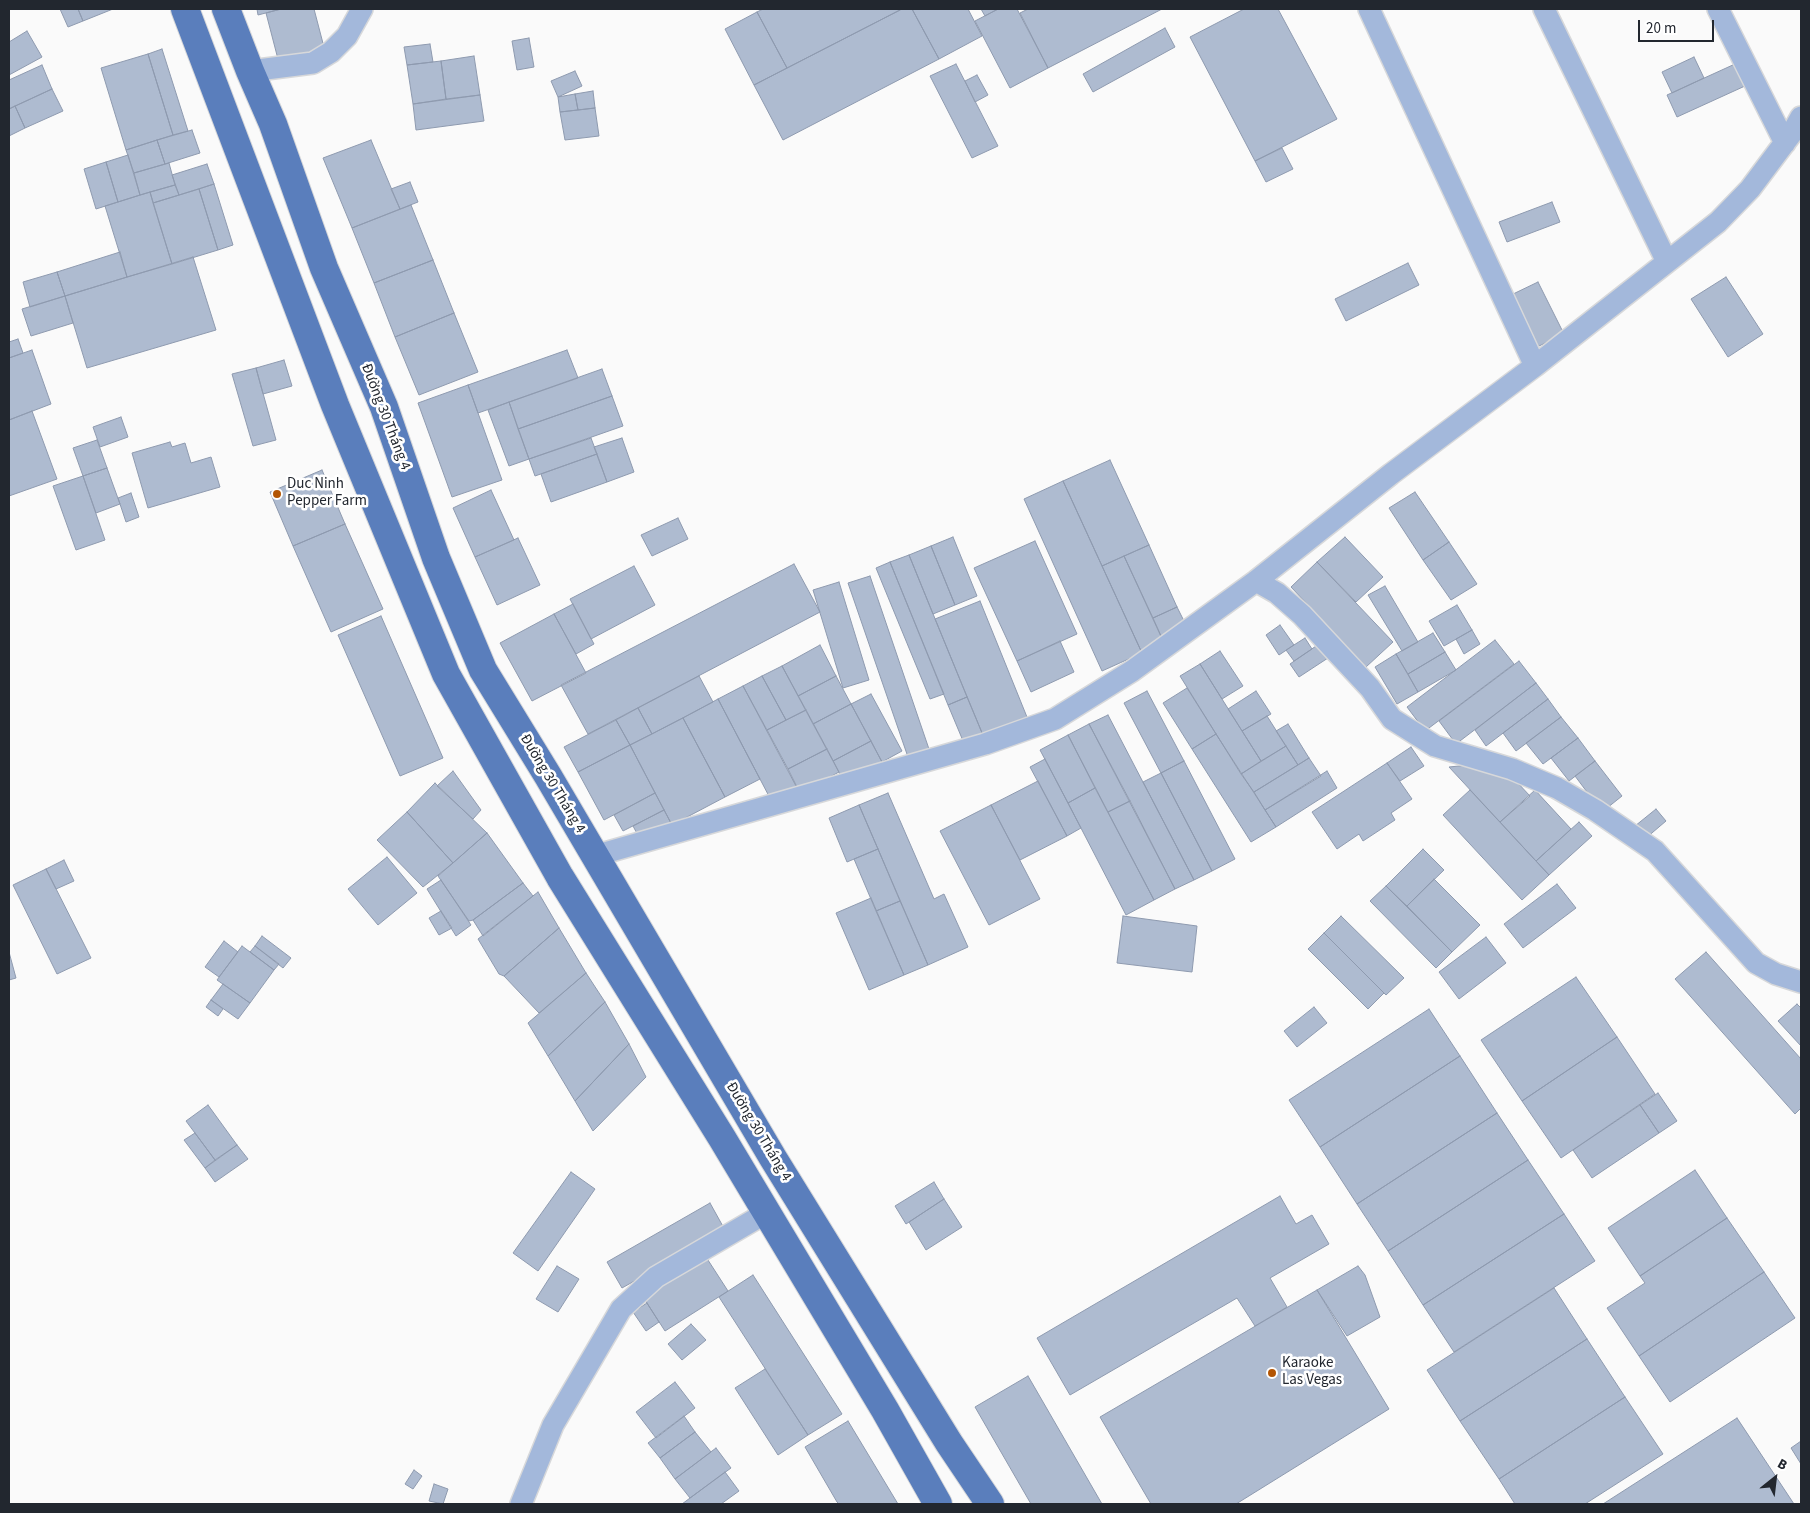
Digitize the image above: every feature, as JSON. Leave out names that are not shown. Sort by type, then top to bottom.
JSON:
[{"type":"main road","points":[[185,9],[334,405],[396,550],[446,674],[560,877],[722,1138],[885,1410],[938,1504]]},
{"type":"main road","name":"Đường 30 Tháng 4","points":[[226,9],[273,124],[324,268],[384,407],[436,558],[483,670],[548,776],[773,1158],[949,1443],[990,1504]]},
{"type":"main road","points":[[560,877],[594,856]]},
{"type":"street","points":[[250,71],[313,63],[331,52],[347,36],[362,9]]},
{"type":"street","points":[[1369,9],[1535,366]]},
{"type":"street","points":[[1544,9],[1667,262]]},
{"type":"street","points":[[1718,9],[1785,143]]},
{"type":"street","points":[[594,856],[985,744],[1054,719],[1132,671],[1256,581],[1391,474],[1535,366],[1718,222],[1750,188],[1785,143],[1801,117]]},
{"type":"street","points":[[1256,581],[1277,593],[1302,615],[1370,688],[1392,719],[1435,746],[1512,768],[1557,788],[1595,810],[1655,851],[1756,963],[1776,974],[1801,982]]},
{"type":"street","points":[[521,1504],[553,1425],[621,1309],[656,1277],[766,1213]]},
{"type":"building","points":[[60,9],[78,9],[83,21],[68,27]]},
{"type":"building","points":[[78,9],[113,9],[83,21]]},
{"type":"building","points":[[257,9],[281,9],[258,15]]},
{"type":"building","points":[[281,9],[314,9],[325,51],[279,63],[266,13]]},
{"type":"building","points":[[763,9],[900,10],[787,68],[757,12]]},
{"type":"building","points":[[902,9],[912,9],[939,59],[783,140],[754,85]]},
{"type":"building","points":[[912,9],[968,9],[982,36],[939,59]]},
{"type":"building","points":[[981,9],[998,9],[985,16]]},
{"type":"building","points":[[998,9],[1017,9],[1048,68],[1010,88],[975,21]]},
{"type":"building","points":[[1028,9],[1162,9],[1048,68],[1020,13]]},
{"type":"building","points":[[1244,9],[1278,9],[1337,119],[1255,161],[1190,37]]},
{"type":"building","points":[[757,12],[787,68],[754,85],[725,29]]},
{"type":"building","points":[[1165,28],[1175,47],[1093,92],[1083,74]]},
{"type":"building","points":[[27,31],[42,57],[9,75],[9,42]]},
{"type":"building","points":[[529,38],[534,67],[517,70],[512,41]]},
{"type":"building","points":[[430,44],[433,62],[407,65],[404,47]]},
{"type":"building","points":[[162,49],[188,131],[173,135],[148,54]]},
{"type":"building","points":[[148,54],[173,135],[126,150],[101,68]]},
{"type":"building","points":[[474,56],[480,95],[446,99],[441,61]]},
{"type":"building","points":[[1694,57],[1704,78],[1672,93],[1662,72]]},
{"type":"building","points":[[441,61],[446,99],[413,104],[407,65]]},
{"type":"building","points":[[956,64],[998,146],[972,158],[930,76]]},
{"type":"building","points":[[1735,64],[1745,86],[1677,117],[1667,95]]},
{"type":"building","points":[[42,65],[52,89],[9,109],[9,80]]},
{"type":"building","points":[[575,71],[582,86],[558,97],[551,81]]},
{"type":"building","points":[[977,75],[988,95],[975,102],[965,81]]},
{"type":"building","points":[[52,89],[63,111],[25,128],[15,106]]},
{"type":"building","points":[[593,91],[595,108],[578,110],[575,94]]},
{"type":"building","points":[[575,94],[578,110],[560,112],[558,97]]},
{"type":"building","points":[[480,95],[484,121],[416,130],[413,104]]},
{"type":"building","points":[[15,106],[25,128],[9,136],[9,109]]},
{"type":"building","points":[[595,108],[599,136],[565,140],[560,112]]},
{"type":"building","points":[[192,130],[200,153],[165,164],[157,140]]},
{"type":"building","points":[[157,140],[165,164],[134,173],[126,150]]},
{"type":"building","points":[[371,140],[400,209],[352,228],[323,158]]},
{"type":"building","points":[[1282,148],[1293,169],[1266,182],[1255,161]]},
{"type":"building","points":[[128,155],[140,195],[118,202],[106,162]]},
{"type":"building","points":[[106,162],[118,202],[96,209],[84,169]]},
{"type":"building","points":[[169,163],[175,185],[140,195],[134,173]]},
{"type":"building","points":[[207,164],[214,184],[179,195],[172,175]]},
{"type":"building","points":[[410,182],[418,202],[400,209],[391,189]]},
{"type":"building","points":[[214,184],[233,245],[218,250],[199,189]]},
{"type":"building","points":[[175,185],[179,195],[153,203],[150,192]]},
{"type":"building","points":[[199,189],[218,250],[172,264],[153,203]]},
{"type":"building","points":[[150,192],[172,264],[127,277],[105,206]]},
{"type":"building","points":[[1552,202],[1560,222],[1507,242],[1499,222]]},
{"type":"building","points":[[411,205],[433,260],[374,283],[352,228]]},
{"type":"building","points":[[120,252],[127,277],[65,296],[57,272]]},
{"type":"building","points":[[193,257],[216,330],[87,368],[65,296]]},
{"type":"building","points":[[433,260],[454,313],[395,337],[374,283]]},
{"type":"building","points":[[1408,263],[1419,285],[1346,321],[1335,299]]},
{"type":"building","points":[[57,272],[65,296],[30,307],[23,282]]},
{"type":"building","points":[[1726,277],[1763,334],[1728,357],[1691,299]]},
{"type":"building","points":[[1538,282],[1564,334],[1537,347],[1511,295]]},
{"type":"building","points":[[65,296],[73,323],[31,336],[22,309]]},
{"type":"building","points":[[454,313],[478,372],[419,395],[395,337]]},
{"type":"building","points":[[18,339],[23,353],[9,358],[9,342]]},
{"type":"building","points":[[32,350],[51,404],[9,420],[9,358]]},
{"type":"building","points":[[567,350],[578,378],[478,413],[468,385]]},
{"type":"building","points":[[284,360],[292,386],[263,394],[256,368]]},
{"type":"building","points":[[256,368],[276,440],[253,446],[232,374]]},
{"type":"building","points":[[602,369],[612,396],[518,429],[509,402]]},
{"type":"building","points":[[468,385],[502,480],[452,497],[418,403]]},
{"type":"building","points":[[612,396],[623,426],[529,459],[518,429]]},
{"type":"building","points":[[509,402],[529,459],[509,466],[488,410]]},
{"type":"building","points":[[32,411],[57,479],[9,496],[9,420]]},
{"type":"building","points":[[121,417],[128,437],[100,447],[93,427]]},
{"type":"building","points":[[591,438],[597,454],[535,476],[529,459]]},
{"type":"building","points":[[622,438],[634,472],[607,482],[594,447]]},
{"type":"building","points":[[97,440],[107,468],[83,476],[73,448]]},
{"type":"building","points":[[170,442],[172,447],[185,443],[191,463],[211,457],[220,487],[148,508],[132,453]]},
{"type":"building","points":[[597,454],[607,482],[551,502],[541,474]]},
{"type":"building","points":[[1110,460],[1149,545],[1102,566],[1063,481]]},
{"type":"building","points":[[107,468],[120,504],[96,513],[83,476]]},
{"type":"building","points":[[322,470],[345,524],[293,546],[270,492]]},
{"type":"building","points":[[83,476],[105,540],[76,550],[53,486]]},
{"type":"building","points":[[1063,481],[1142,653],[1102,671],[1024,499]]},
{"type":"building","points":[[491,490],[514,540],[475,557],[453,508]]},
{"type":"building","points":[[1415,492],[1449,542],[1423,560],[1389,508]]},
{"type":"building","points":[[131,493],[139,517],[126,522],[118,498]]},
{"type":"building","points":[[678,518],[688,539],[652,556],[641,535]]},
{"type":"building","points":[[345,524],[383,609],[331,632],[293,546]]},
{"type":"building","points":[[953,537],[977,596],[955,605],[931,546]]},
{"type":"building","points":[[1345,537],[1383,577],[1356,602],[1317,562]]},
{"type":"building","points":[[518,538],[540,585],[497,605],[475,557]]},
{"type":"building","points":[[1035,541],[1077,634],[1017,661],[974,568]]},
{"type":"building","points":[[1449,542],[1477,584],[1451,600],[1423,560]]},
{"type":"building","points":[[1149,545],[1177,607],[1153,618],[1124,556]]},
{"type":"building","points":[[931,546],[955,605],[933,614],[909,555]]},
{"type":"building","points":[[909,555],[967,697],[948,705],[890,562]]},
{"type":"building","points":[[1124,556],[1164,643],[1142,653],[1102,566]]},
{"type":"building","points":[[890,562],[944,694],[930,699],[876,568]]},
{"type":"building","points":[[1317,562],[1393,642],[1366,667],[1291,587]]},
{"type":"building","points":[[794,564],[820,612],[588,734],[561,685]]},
{"type":"building","points":[[634,566],[655,605],[591,639],[570,599]]},
{"type":"building","points":[[870,576],[930,752],[909,760],[848,583]]},
{"type":"building","points":[[839,582],[869,680],[843,688],[813,590]]},
{"type":"building","points":[[1385,586],[1418,642],[1402,651],[1368,595]]},
{"type":"building","points":[[980,601],[1029,722],[985,740],[935,619]]},
{"type":"building","points":[[573,604],[594,644],[576,654],[554,614]]},
{"type":"building","points":[[1457,605],[1472,630],[1444,646],[1429,621]]},
{"type":"building","points":[[1177,607],[1187,627],[1162,638],[1153,618]]},
{"type":"building","points":[[554,614],[586,673],[532,701],[500,643]]},
{"type":"building","points":[[381,616],[443,758],[400,776],[338,635]]},
{"type":"building","points":[[1280,625],[1294,645],[1279,655],[1266,635]]},
{"type":"building","points":[[1472,630],[1480,644],[1464,654],[1456,639]]},
{"type":"building","points":[[1433,633],[1445,652],[1408,674],[1396,654]]},
{"type":"building","points":[[1305,638],[1312,649],[1294,661],[1286,650]]},
{"type":"building","points":[[1495,640],[1514,664],[1425,731],[1407,707]]},
{"type":"building","points":[[1060,641],[1074,672],[1031,692],[1017,661]]},
{"type":"building","points":[[1319,644],[1328,658],[1299,677],[1290,664]]},
{"type":"building","points":[[820,645],[836,676],[798,696],[782,666]]},
{"type":"building","points":[[1220,651],[1243,686],[1222,699],[1200,664]]},
{"type":"building","points":[[1445,652],[1456,670],[1418,692],[1408,674]]},
{"type":"building","points":[[1396,654],[1418,692],[1397,704],[1375,667]]},
{"type":"building","points":[[1519,661],[1536,683],[1456,744],[1439,721]]},
{"type":"building","points":[[1200,664],[1261,761],[1241,774],[1180,676]]},
{"type":"building","points":[[782,666],[806,710],[786,720],[762,676]]},
{"type":"building","points":[[699,676],[713,702],[652,734],[638,708]]},
{"type":"building","points":[[762,676],[786,720],[767,730],[743,686]]},
{"type":"building","points":[[836,676],[851,704],[813,724],[798,696]]},
{"type":"building","points":[[1536,683],[1548,699],[1486,746],[1475,730]]},
{"type":"building","points":[[743,686],[796,786],[771,800],[718,699]]},
{"type":"building","points":[[1187,688],[1216,734],[1192,749],[1163,703]]},
{"type":"building","points":[[1147,691],[1184,761],[1161,773],[1124,703]]},
{"type":"building","points":[[1256,691],[1271,714],[1242,731],[1228,709]]},
{"type":"building","points":[[871,694],[902,751],[882,762],[851,704]]},
{"type":"building","points":[[967,697],[985,740],[966,748],[948,705]]},
{"type":"building","points":[[718,699],[760,779],[725,797],[683,718]]},
{"type":"building","points":[[1548,699],[1561,717],[1516,751],[1503,733]]},
{"type":"building","points":[[851,704],[871,741],[833,761],[813,724]]},
{"type":"building","points":[[638,708],[652,734],[630,745],[616,720]]},
{"type":"building","points":[[806,710],[827,749],[788,769],[767,730]]},
{"type":"building","points":[[1108,715],[1194,880],[1175,889],[1089,724]]},
{"type":"building","points":[[1267,716],[1286,746],[1261,761],[1242,731]]},
{"type":"building","points":[[1561,717],[1578,738],[1543,764],[1526,743]]},
{"type":"building","points":[[683,718],[725,797],[672,825],[630,745]]},
{"type":"building","points":[[616,720],[630,745],[578,772],[564,747]]},
{"type":"building","points":[[1089,724],[1130,801],[1108,812],[1068,735]]},
{"type":"building","points":[[1288,724],[1309,758],[1298,765],[1276,731]]},
{"type":"building","points":[[1216,734],[1276,827],[1251,842],[1192,749]]},
{"type":"building","points":[[1068,735],[1095,788],[1068,803],[1040,750]]},
{"type":"building","points":[[1578,738],[1595,761],[1569,781],[1551,758]]},
{"type":"building","points":[[871,741],[882,762],[844,782],[833,761]]},
{"type":"building","points":[[630,745],[655,793],[604,820],[578,772]]},
{"type":"building","points":[[1286,746],[1298,765],[1254,792],[1241,774]]},
{"type":"building","points":[[1411,747],[1424,766],[1400,781],[1387,763]]},
{"type":"building","points":[[827,749],[839,772],[800,793],[788,769]]},
{"type":"building","points":[[1309,758],[1321,776],[1265,810],[1254,792]]},
{"type":"building","points":[[1045,759],[1081,828],[1067,836],[1030,767]]},
{"type":"building","points":[[1184,761],[1235,859],[1212,871],[1161,773]]},
{"type":"building","points":[[1595,761],[1622,796],[1602,812],[1575,776]]},
{"type":"building","points":[[1387,763],[1412,799],[1391,813],[1395,820],[1363,841],[1359,834],[1337,849],[1312,812]]},
{"type":"building","points":[[1469,765],[1516,781],[1530,796],[1500,822],[1449,767]]},
{"type":"building","points":[[453,771],[481,810],[473,819],[437,786]]},
{"type":"building","points":[[1327,771],[1337,788],[1276,827],[1265,810]]},
{"type":"building","points":[[1161,773],[1212,871],[1194,880],[1143,782]]},
{"type":"building","points":[[1038,781],[1067,836],[1020,860],[991,805]]},
{"type":"building","points":[[435,783],[487,833],[453,863],[407,812]]},
{"type":"building","points":[[1095,788],[1154,900],[1126,915],[1068,803]]},
{"type":"building","points":[[1470,790],[1549,875],[1522,900],[1443,815]]},
{"type":"building","points":[[1535,790],[1571,829],[1536,861],[1500,822]]},
{"type":"building","points":[[655,793],[664,810],[623,831],[614,815]]},
{"type":"building","points":[[888,793],[934,899],[944,894],[968,947],[928,965],[859,805]]},
{"type":"building","points":[[1130,801],[1175,889],[1154,900],[1108,812]]},
{"type":"building","points":[[859,805],[878,849],[847,862],[829,818]]},
{"type":"building","points":[[991,805],[1040,899],[989,925],[940,831]]},
{"type":"building","points":[[1656,809],[1666,821],[1646,838],[1635,826]]},
{"type":"building","points":[[664,810],[672,825],[641,841],[633,826]]},
{"type":"building","points":[[407,812],[453,863],[423,887],[377,840]]},
{"type":"building","points":[[1579,822],[1592,836],[1549,875],[1536,861]]},
{"type":"building","points":[[487,833],[523,883],[469,921],[438,876]]},
{"type":"building","points":[[878,849],[900,901],[876,911],[854,859]]},
{"type":"building","points":[[1423,849],[1444,870],[1407,906],[1386,886]]},
{"type":"building","points":[[387,857],[417,893],[378,925],[348,889]]},
{"type":"building","points":[[64,860],[74,881],[56,889],[46,869]]},
{"type":"building","points":[[46,869],[91,958],[57,974],[13,885]]},
{"type":"building","points":[[1434,879],[1480,925],[1452,952],[1407,906]]},
{"type":"building","points":[[441,880],[471,925],[456,936],[427,889]]},
{"type":"building","points":[[523,883],[533,896],[483,936],[473,920]]},
{"type":"building","points":[[1557,884],[1576,908],[1523,948],[1504,924]]},
{"type":"building","points":[[1386,886],[1452,952],[1436,968],[1370,901]]},
{"type":"building","points":[[538,892],[559,928],[504,976],[499,974],[478,939]]},
{"type":"building","points":[[871,898],[904,975],[869,990],[836,913]]},
{"type":"building","points":[[900,901],[928,965],[904,975],[876,911]]},
{"type":"building","points":[[441,911],[452,928],[439,935],[429,918]]},
{"type":"building","points":[[1123,916],[1197,926],[1192,972],[1117,963]]},
{"type":"building","points":[[1341,916],[1404,978],[1386,995],[1324,933]]},
{"type":"building","points":[[559,928],[586,973],[539,1013],[504,976]]},
{"type":"building","points":[[1324,933],[1384,993],[1368,1009],[1308,949]]},
{"type":"building","points":[[262,936],[291,958],[283,968],[255,946]]},
{"type":"building","points":[[1486,937],[1506,963],[1459,999],[1439,972]]},
{"type":"building","points":[[224,941],[238,952],[219,977],[205,967]]},
{"type":"building","points":[[242,946],[274,970],[250,1003],[217,980]]},
{"type":"building","points":[[255,946],[279,964],[274,970],[250,952]]},
{"type":"building","points":[[9,952],[16,978],[9,980]]},
{"type":"building","points":[[1706,952],[1801,1059],[1801,1108],[1795,1114],[1675,979]]},
{"type":"building","points":[[586,973],[605,1002],[548,1056],[528,1023]]},
{"type":"building","points":[[1576,977],[1617,1037],[1522,1101],[1481,1040]]},
{"type":"building","points":[[223,984],[250,1003],[238,1019],[211,1000]]},
{"type":"building","points":[[211,1000],[223,1009],[218,1016],[206,1007]]},
{"type":"building","points":[[605,1002],[629,1044],[575,1101],[548,1056]]},
{"type":"building","points":[[1797,1004],[1801,1008],[1801,1046],[1778,1021]]},
{"type":"building","points":[[1314,1007],[1327,1023],[1297,1047],[1284,1031]]},
{"type":"building","points":[[1429,1009],[1460,1056],[1320,1147],[1289,1100]]},
{"type":"building","points":[[1617,1037],[1655,1094],[1561,1158],[1522,1101]]},
{"type":"building","points":[[629,1044],[646,1077],[593,1131],[575,1101]]},
{"type":"building","points":[[1460,1056],[1497,1113],[1357,1204],[1320,1147]]},
{"type":"building","points":[[1658,1093],[1677,1121],[1659,1133],[1640,1105]]},
{"type":"building","points":[[208,1105],[237,1145],[215,1160],[186,1121]]},
{"type":"building","points":[[1640,1105],[1659,1133],[1592,1178],[1573,1150]]},
{"type":"building","points":[[1497,1113],[1528,1160],[1388,1251],[1357,1204]]},
{"type":"building","points":[[195,1133],[215,1160],[205,1168],[184,1140]]},
{"type":"building","points":[[237,1145],[248,1159],[215,1182],[205,1168]]},
{"type":"building","points":[[1528,1160],[1564,1214],[1423,1305],[1388,1251]]},
{"type":"building","points":[[1695,1170],[1727,1218],[1640,1276],[1608,1228]]},
{"type":"building","points":[[571,1172],[595,1189],[538,1271],[513,1253]]},
{"type":"building","points":[[934,1182],[944,1199],[906,1224],[895,1206]]},
{"type":"building","points":[[1280,1196],[1296,1224],[1312,1215],[1329,1244],[1270,1278],[1287,1307],[1255,1326],[1237,1298],[1070,1395],[1037,1338]]},
{"type":"building","points":[[944,1199],[962,1227],[926,1250],[909,1222]]},
{"type":"building","points":[[710,1203],[725,1230],[622,1288],[607,1262]]},
{"type":"building","points":[[1564,1214],[1595,1261],[1454,1352],[1423,1305]]},
{"type":"building","points":[[1727,1218],[1764,1272],[1639,1356],[1607,1308],[1645,1283],[1640,1276]]},
{"type":"building","points":[[706,1257],[728,1291],[665,1331],[643,1297]]},
{"type":"building","points":[[557,1266],[579,1279],[558,1312],[536,1299]]},
{"type":"building","points":[[1358,1266],[1365,1275],[1380,1317],[1347,1336],[1317,1290]]},
{"type":"building","points":[[1764,1272],[1795,1318],[1670,1402],[1639,1356]]},
{"type":"building","points":[[753,1275],[842,1414],[808,1435],[719,1297]]},
{"type":"building","points":[[1554,1288],[1587,1339],[1460,1421],[1427,1370]]},
{"type":"building","name":"Karaoke Las Vegas","points":[[1317,1290],[1389,1409],[1236,1504],[1151,1504],[1100,1417]]},
{"type":"building","points":[[647,1303],[659,1322],[646,1331],[633,1312]]},
{"type":"building","points":[[691,1324],[706,1340],[682,1360],[668,1344]]},
{"type":"building","points":[[1587,1339],[1625,1397],[1499,1479],[1460,1421]]},
{"type":"building","points":[[765,1369],[808,1435],[778,1455],[735,1388]]},
{"type":"building","points":[[1028,1376],[1102,1504],[1031,1504],[975,1407]]},
{"type":"building","points":[[675,1382],[695,1408],[656,1438],[636,1412]]},
{"type":"building","points":[[1625,1397],[1663,1454],[1585,1504],[1515,1504],[1499,1479]]},
{"type":"building","points":[[684,1416],[695,1432],[660,1458],[648,1443]]},
{"type":"building","points":[[1737,1418],[1794,1504],[1603,1504]]},
{"type":"building","points":[[848,1421],[898,1504],[839,1504],[837,1502],[805,1447]]},
{"type":"building","points":[[695,1432],[711,1452],[675,1479],[660,1458]]},
{"type":"building","points":[[1801,1441],[1801,1464],[1791,1448]]},
{"type":"building","points":[[716,1448],[731,1468],[690,1498],[675,1479]]},
{"type":"building","points":[[414,1470],[422,1476],[413,1489],[405,1484]]},
{"type":"building","points":[[725,1472],[739,1491],[721,1504],[682,1504]]},
{"type":"building","points":[[434,1484],[448,1489],[443,1504],[429,1501]]},
{"type":"place","name":"Duc Ninh Pepper Farm","points":[[277,494]]},
{"type":"place","name":"Karaoke Las Vegas","points":[[1272,1373]]}]
